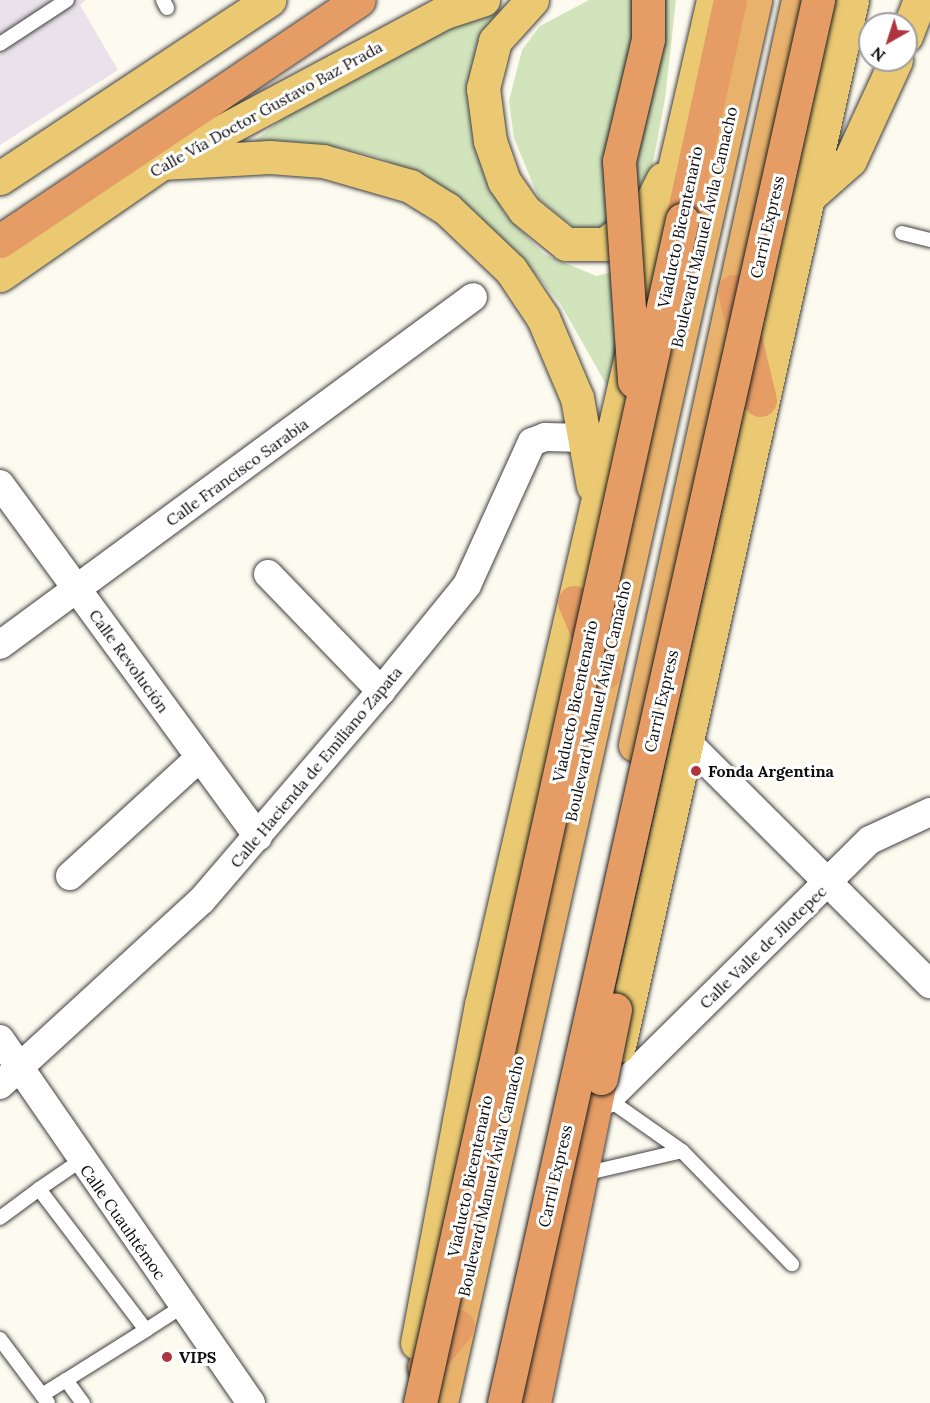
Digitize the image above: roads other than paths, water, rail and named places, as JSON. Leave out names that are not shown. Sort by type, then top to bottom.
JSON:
[{"type":"highway","points":[[0,241],[357,0]]},
{"type":"highway","points":[[635,432],[618,161],[648,39],[648,0]]},
{"type":"highway","name":"Boulevard Manuel Ávila Camacho","points":[[441,1403],[755,0]]},
{"type":"highway","points":[[490,1403],[798,0]]},
{"type":"highway","name":"Carril Express","points":[[504,1403],[818,0]]},
{"type":"highway","points":[[534,1403],[728,448],[832,0]]},
{"type":"highway","name":"Viaducto Bicentenario","points":[[411,1397],[635,432],[718,1]]},
{"type":"highway","points":[[734,291],[760,400]]},
{"type":"highway","points":[[574,602],[604,673]]},
{"type":"highway","points":[[411,1397],[458,1326]]},
{"type":"main road","points":[[0,178],[269,0]]},
{"type":"main road","name":"Calle Vía Doctor Gustavo Baz Prada","points":[[0,275],[162,163],[445,12],[483,0]]},
{"type":"main road","points":[[532,0],[495,41],[483,88],[490,141],[504,181],[545,230],[581,247],[605,244],[626,232],[657,193],[688,116]]},
{"type":"main road","points":[[546,1403],[592,1172],[685,740],[805,200],[852,0]]},
{"type":"main road","points":[[411,1397],[481,1005],[593,518],[688,116],[718,1]]},
{"type":"main road","points":[[805,200],[850,160],[890,72]]},
{"type":"main road","points":[[162,163],[270,157],[323,161],[410,186],[447,209],[511,270],[543,318],[567,369],[587,438],[593,518]]},
{"type":"street","name":"Calle Francisco Sarabia","points":[[0,645],[473,297]]},
{"type":"street","name":"Calle Hacienda de Emiliano Zapata","points":[[10,1077],[202,900],[381,691],[467,585],[532,442],[545,437],[587,438]]},
{"type":"street","name":"Calle Revolución","points":[[0,484],[198,759],[258,837]]},
{"type":"street","points":[[268,574],[381,691]]},
{"type":"street","points":[[685,740],[930,984]]},
{"type":"street","points":[[70,876],[198,759]]},
{"type":"street","name":"Calle Valle de Jilotepec","points":[[608,1099],[882,830],[928,817]]},
{"type":"street","name":"Calle Cuauhtémoc","points":[[0,1039],[10,1077],[80,1161],[251,1403]]},
{"type":"lane","points":[[0,44],[67,0]]},
{"type":"lane","points":[[902,233],[930,240]]},
{"type":"lane","points":[[608,1099],[682,1151],[792,1264]]},
{"type":"lane","points":[[592,1172],[682,1151]]},
{"type":"lane","points":[[0,1218],[80,1161]]},
{"type":"lane","points":[[39,1189],[146,1330]]},
{"type":"lane","points":[[0,1339],[45,1399],[66,1380],[183,1306]]},
{"type":"lane","points":[[66,1380],[83,1403]]},
{"type":"place","name":"Fonda Argentina","points":[[696,771]]},
{"type":"place","name":"VIPS","points":[[167,1357]]}]
